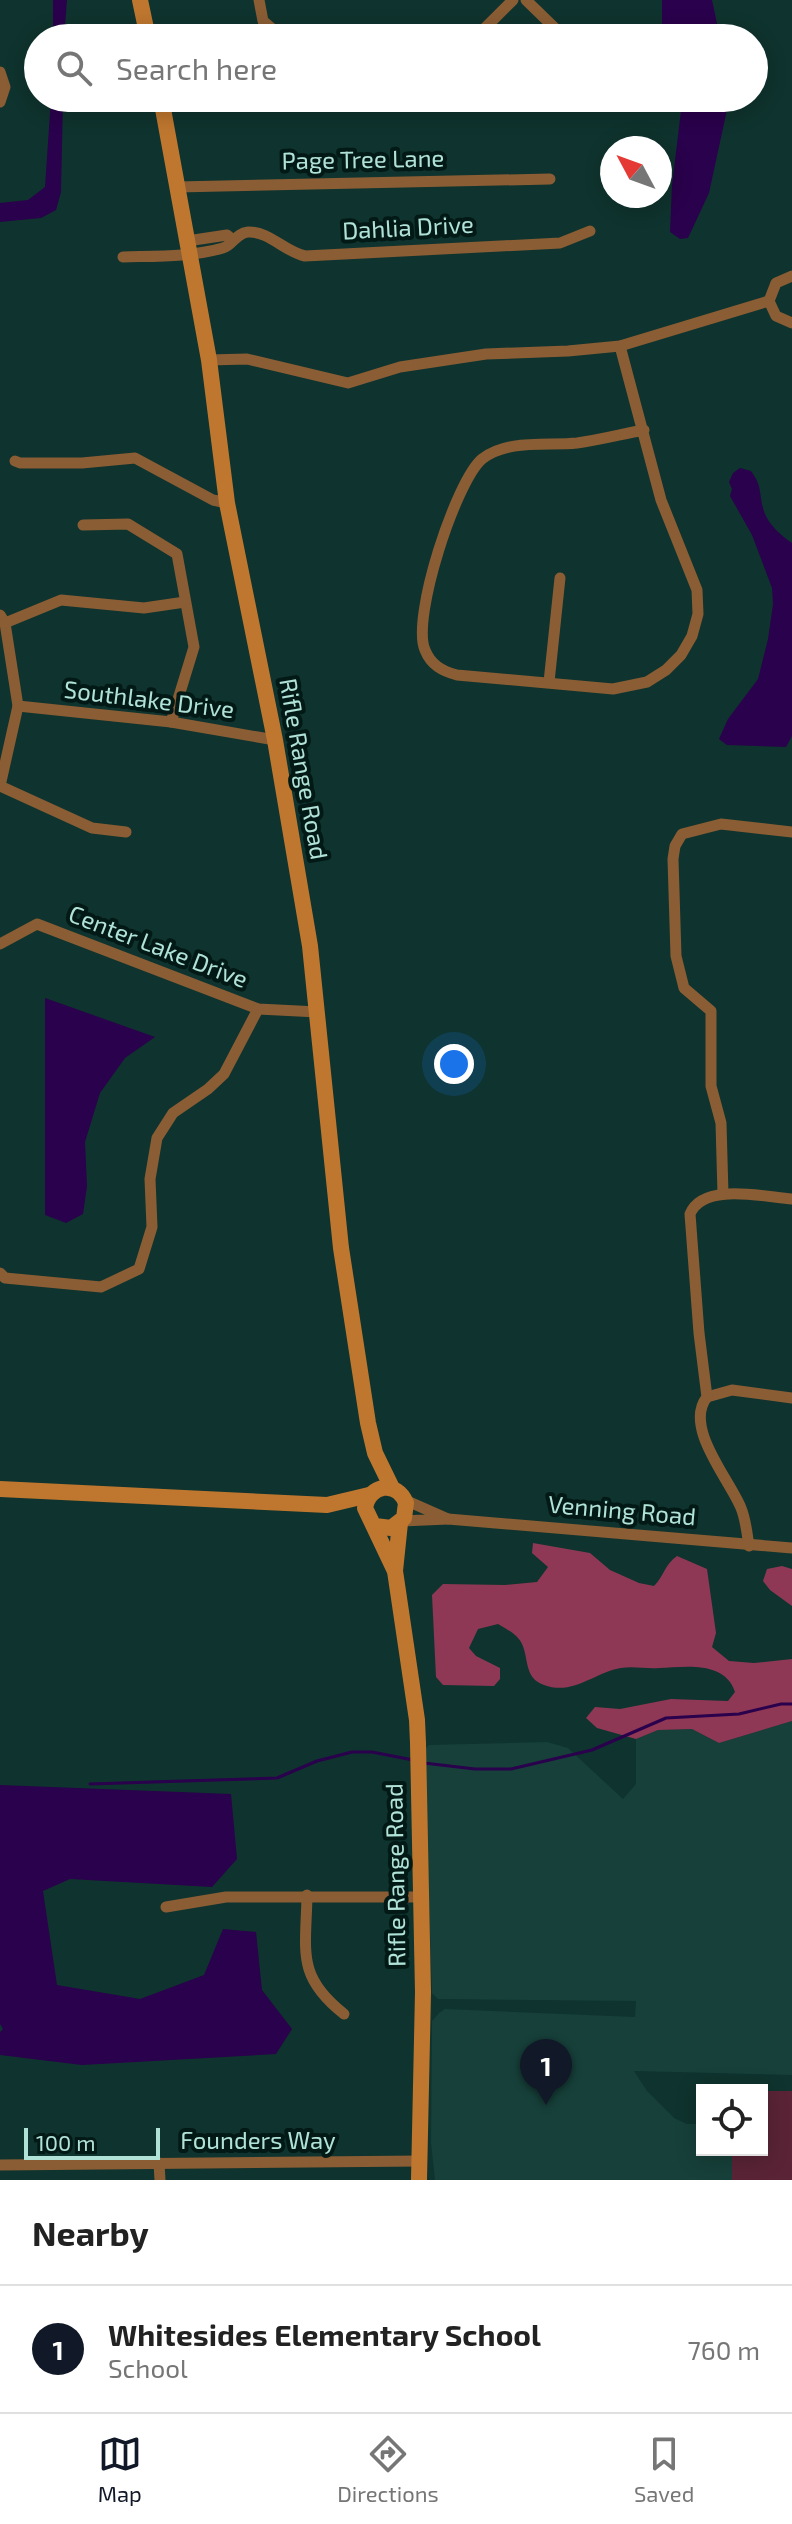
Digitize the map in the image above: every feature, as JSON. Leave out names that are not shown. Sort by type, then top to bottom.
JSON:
[{"type":"main road","points":[[140,0],[145,24]]},
{"type":"main road","name":"Rifle Range Road","points":[[164,112],[209,360],[227,503],[275,740],[310,946],[341,1248],[375,1453],[371,1494]]},
{"type":"main road","name":"Rifle Range Road","points":[[375,1453],[392,1488]]},
{"type":"main road","points":[[0,1489],[327,1505],[371,1494],[381,1487],[400,1492],[405,1500],[406,1512],[401,1522],[388,1529],[327,1505]]},
{"type":"main road","points":[[371,1494],[365,1508],[372,1524]]},
{"type":"main road","name":"Rifle Range Road","points":[[401,1522],[395,1571],[417,1720],[422,1897],[419,2180]]},
{"type":"main road","name":"Rifle Range Road","points":[[372,1524],[395,1571]]},
{"type":"street","points":[[259,0],[263,21],[267,24]]},
{"type":"street","points":[[489,24],[513,0]]},
{"type":"street","points":[[526,0],[551,24]]},
{"type":"street","points":[[0,72],[5,87],[0,102]]},
{"type":"street","name":"Page Tree Lane","points":[[177,187],[550,179]]},
{"type":"street","name":"Dahlia Drive","points":[[123,257],[188,248],[227,235],[233,240],[249,232],[258,233],[295,254],[305,256],[560,243],[590,231]]},
{"type":"street","points":[[792,276],[776,283],[769,301],[776,316],[792,323]]},
{"type":"street","points":[[209,360],[247,359],[348,383],[400,367],[486,354],[620,346],[769,301]]},
{"type":"street","points":[[620,346],[644,430],[661,500],[697,590],[698,614],[692,636],[681,655],[666,670],[647,682],[613,689],[445,672],[434,665],[424,649],[421,632],[432,575],[450,517],[471,472],[481,459],[499,448],[579,442],[644,430]]},
{"type":"street","points":[[15,461],[82,463],[135,458],[213,500],[227,503]]},
{"type":"street","points":[[83,525],[128,524],[177,554],[194,647],[171,722]]},
{"type":"street","points":[[549,682],[560,578]]},
{"type":"street","points":[[126,832],[92,828],[0,786],[18,706],[3,619],[61,600],[144,608],[185,602]]},
{"type":"street","name":"Southlake Drive","points":[[18,706],[171,722],[275,740]]},
{"type":"street","points":[[723,1194],[721,1123],[711,1086],[712,1019],[707,1006],[684,988],[676,956],[675,846],[682,834],[721,824],[792,832]]},
{"type":"street","name":"Center Lake Drive","points":[[0,944],[37,924],[258,1009],[318,1012]]},
{"type":"street","name":"Center Lake Drive","points":[[0,1273],[5,1278],[101,1287],[139,1269],[152,1227],[150,1179],[157,1138],[173,1113],[224,1074],[258,1009]]},
{"type":"street","points":[[707,1397],[689,1221],[692,1208],[709,1195],[792,1199]]},
{"type":"street","points":[[749,1546],[742,1511],[703,1435],[701,1405],[707,1397],[732,1390],[792,1398]]},
{"type":"street","name":"Venning Road","points":[[405,1500],[448,1519]]},
{"type":"street","name":"Venning Road","points":[[401,1522],[448,1519],[792,1548]]},
{"type":"street","points":[[307,1895],[307,1970],[324,1998],[344,2014]]},
{"type":"street","points":[[166,1907],[226,1897],[422,1897]]},
{"type":"street","name":"Founders Way","points":[[0,2165],[421,2161]]},
{"type":"street","points":[[159,2163],[160,2180]]},
{"type":"shaded area","points":[[53,0],[67,0],[65,24],[53,24]]},
{"type":"shaded area","points":[[662,0],[712,0],[717,24],[662,24]]},
{"type":"shaded area","points":[[50,112],[63,112],[61,192],[56,210],[41,218],[0,222],[0,203],[28,200],[45,187]]},
{"type":"shaded area","points":[[681,112],[726,112],[709,193],[688,238],[680,239],[670,232]]},
{"type":"shaded area","points":[[740,468],[751,471],[755,476],[767,518],[792,543],[792,736],[786,747],[727,745],[719,739],[728,719],[758,679],[773,604],[772,588],[752,535],[730,496],[732,489],[729,482],[733,473]]},
{"type":"shaded area","points":[[45,998],[155,1037],[125,1058],[100,1093],[85,1142],[87,1186],[83,1214],[66,1223],[45,1215]]},
{"type":"shaded area","points":[[533,1543],[590,1553],[610,1570],[654,1586],[677,1556],[707,1569],[716,1633],[712,1647],[729,1661],[754,1663],[792,1659],[792,1721],[719,1743],[692,1729],[658,1730],[636,1739],[597,1728],[586,1718],[595,1707],[620,1709],[671,1699],[728,1701],[735,1692],[722,1675],[713,1670],[691,1667],[621,1668],[565,1688],[544,1685],[530,1673],[520,1641],[498,1624],[478,1629],[469,1648],[476,1656],[500,1668],[500,1679],[494,1686],[443,1685],[436,1677],[432,1595],[443,1584],[537,1582],[548,1567],[532,1553]]},
{"type":"shaded area","points":[[782,1566],[792,1569],[792,1606],[763,1581],[767,1569]]},
{"type":"shaded area","points":[[792,1721],[792,2075],[634,2071],[647,2091],[674,2118],[696,2124],[696,2156],[732,2156],[732,2180],[435,2180],[431,2143],[432,2021],[439,2013],[445,2009],[635,2017],[636,2001],[438,1999],[432,1993],[424,1750],[429,1745],[547,1742],[568,1748],[623,1799],[636,1784],[636,1739],[658,1730],[692,1729],[719,1743]]},
{"type":"shaded area","points":[[0,1785],[231,1794],[237,1859],[212,1887],[70,1879],[43,1891],[57,1985],[140,1999],[204,1975],[223,1929],[256,1932],[262,1990],[292,2029],[276,2054],[82,2065],[0,2055],[0,2032],[3,2029],[0,2024]]},
{"type":"shaded area","points":[[768,2091],[792,2091],[792,2180],[732,2180],[732,2156],[768,2156]]},
{"type":"waterway","points":[[424,1763],[475,1769],[511,1769],[592,1750],[666,1718],[739,1714],[792,1704]]},
{"type":"waterway","points":[[90,1784],[277,1778],[317,1761],[352,1752],[372,1752],[413,1760]]},
{"type":"place","name":"Whitesides Elementary School","points":[[546,2105]]}]
